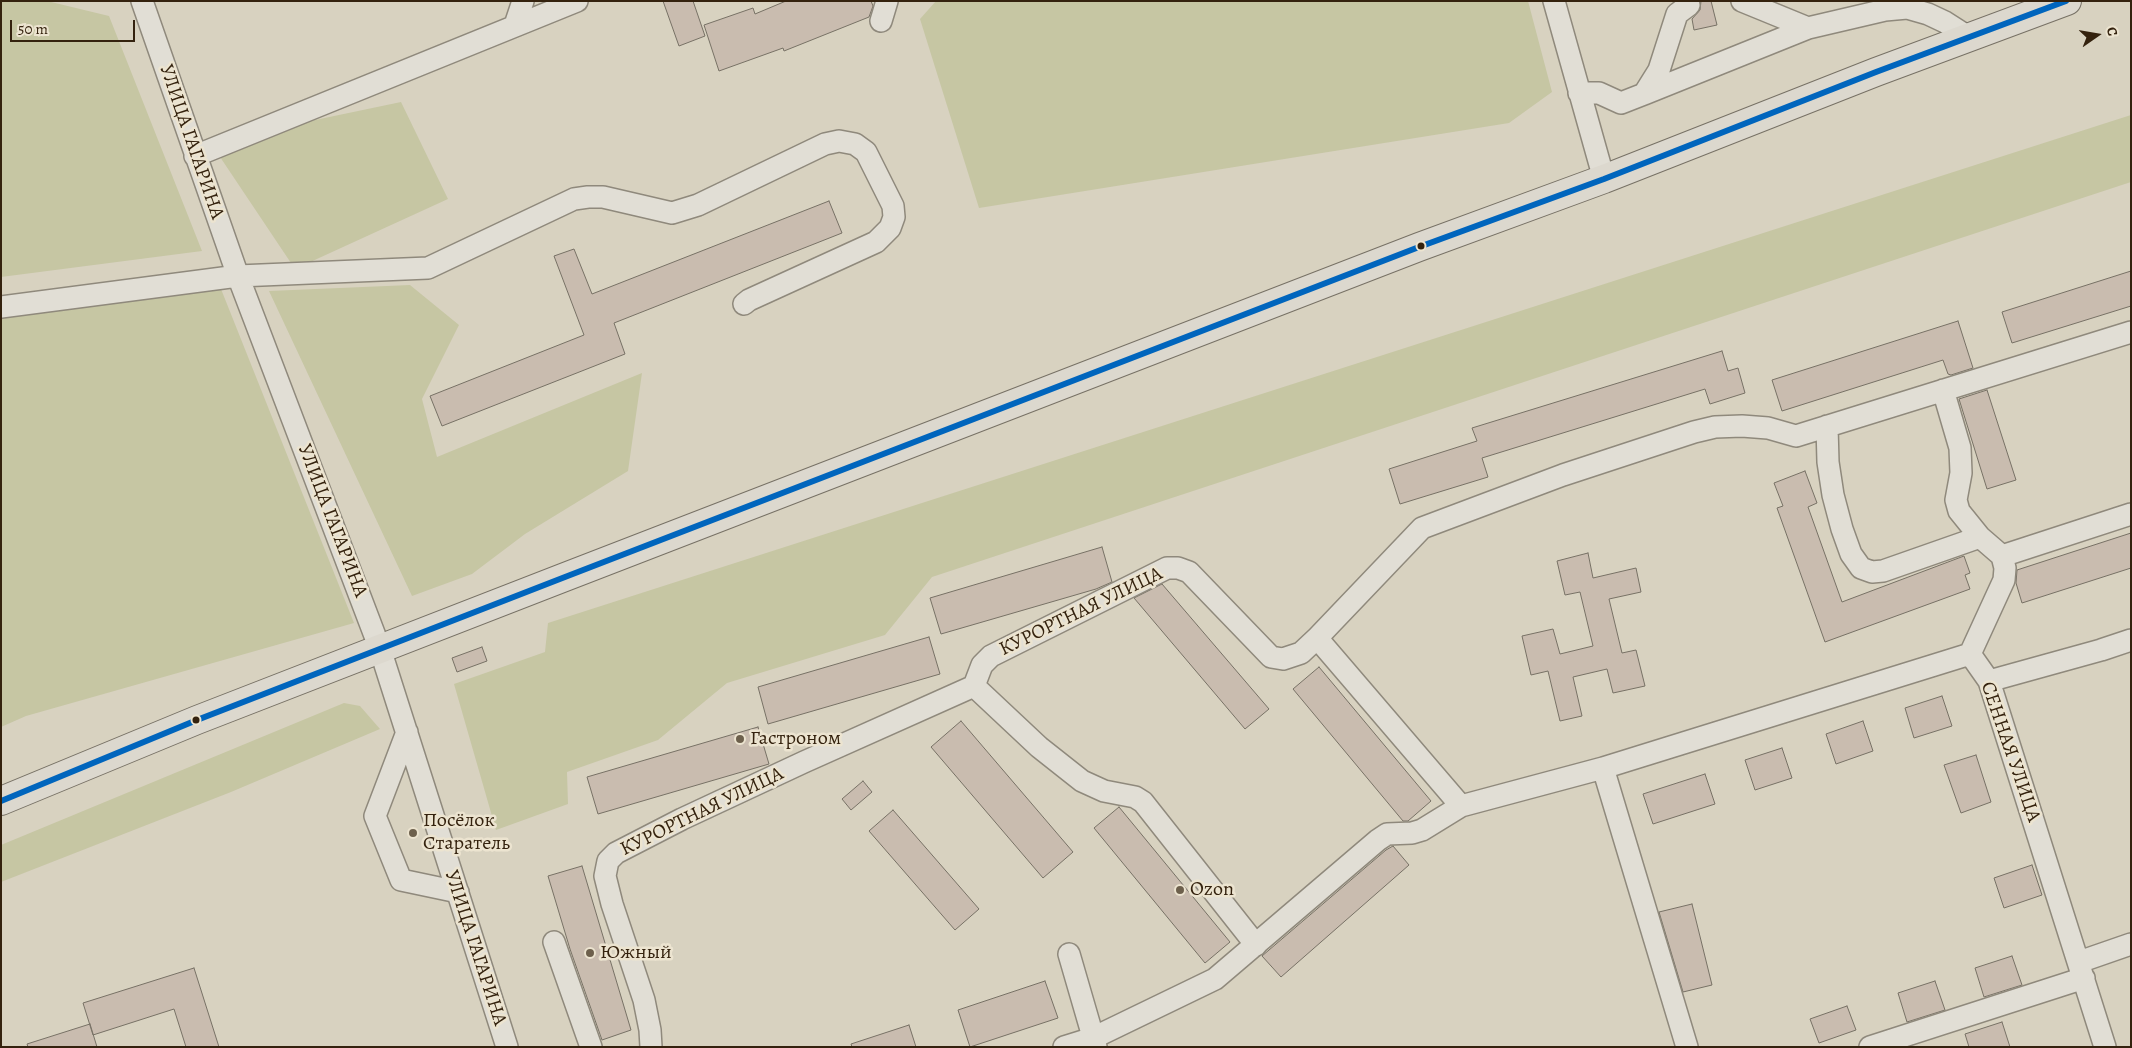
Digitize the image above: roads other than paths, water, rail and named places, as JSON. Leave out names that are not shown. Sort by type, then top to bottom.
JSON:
[{"type":"main road","points":[[1,801],[197,720],[1418,247],[1604,179],[1876,72],[2067,1]]},
{"type":"street","name":"УЛИЦА ГАГАРИНА","points":[[142,1],[238,276],[380,649],[507,1047]]},
{"type":"street","points":[[515,25],[523,1]]},
{"type":"street","points":[[195,156],[576,1]]},
{"type":"street","points":[[1554,1],[1604,179]]},
{"type":"street","points":[[1742,1],[1808,28]]},
{"type":"street","points":[[1644,94],[1659,70],[1677,14],[1688,5]]},
{"type":"street","points":[[1579,93],[1599,93],[1621,103],[1808,28],[1885,10],[1907,8],[1928,14],[1970,38]]},
{"type":"street","points":[[1,307],[238,276],[428,268],[574,199],[588,197],[603,198],[672,213],[698,205],[825,144],[839,141],[855,144],[866,152],[893,206],[894,217],[890,228],[876,242],[744,304]]},
{"type":"street","points":[[1461,806],[1317,638],[1422,528],[1563,475],[1694,432],[1715,427],[1742,426],[1768,428],[1796,436],[2131,332]]},
{"type":"street","points":[[1064,1047],[1094,1042],[1215,979],[1387,834],[1422,830],[1461,806],[1603,768],[1970,654],[2004,580],[2005,568],[2002,556],[1980,537],[1964,518],[1956,500],[1961,473],[1960,448],[1943,390]]},
{"type":"street","points":[[1827,426],[1828,462],[1833,495],[1851,554],[1861,568],[1872,572],[1883,571],[1980,537]]},
{"type":"street","points":[[2002,556],[2131,514]]},
{"type":"street","name":"КУРОРТНАЯ УЛИЦА","points":[[651,1047],[650,1030],[644,1000],[612,904],[605,876],[608,862],[616,853],[682,819],[974,686],[982,665],[991,656],[1167,568],[1178,568],[1188,572],[1271,657],[1283,659],[1301,653],[1317,638]]},
{"type":"street","points":[[1989,681],[2131,640]]},
{"type":"street","name":"СЕННАЯ УЛИЦА","points":[[1970,654],[1989,681],[2105,1047]]},
{"type":"street","points":[[974,686],[1039,747],[1082,781],[1104,791],[1135,797],[1142,802],[1256,944]]},
{"type":"street","points":[[407,732],[375,816],[401,880],[458,892]]},
{"type":"street","points":[[1603,768],[1687,1047]]},
{"type":"street","points":[[554,942],[591,1047]]},
{"type":"street","points":[[1870,1047],[2081,970],[2131,944]]},
{"type":"street","points":[[1069,954],[1094,1042]]},
{"type":"place","name":"Гастроном","points":[[740,739]]},
{"type":"place","name":"Посёлок Старатель","points":[[413,833]]},
{"type":"place","name":"Ozon","points":[[1180,890]]},
{"type":"place","name":"Южный","points":[[590,953]]}]
